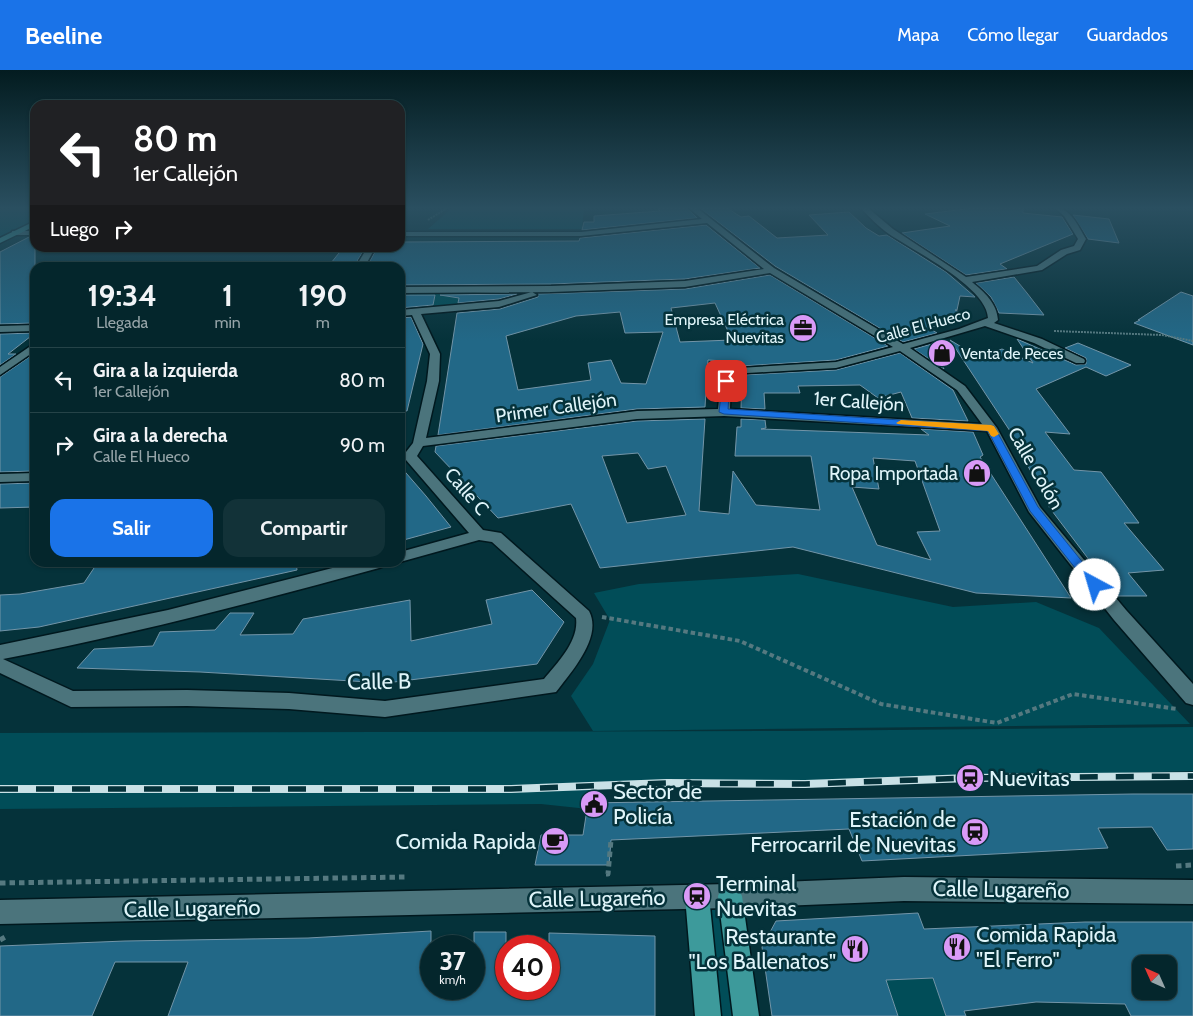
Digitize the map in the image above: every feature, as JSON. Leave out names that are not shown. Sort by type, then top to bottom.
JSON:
[{"type":"main road","points":[[697,896],[708,1016]]},
{"type":"main road","points":[[730,896],[746,1016]]},
{"type":"street","name":"Calle Colón","points":[[748,252],[771,270],[901,347],[962,388],[991,428],[1034,509],[1120,615],[1193,697]]},
{"type":"street","name":"Calle El Hueco","points":[[724,412],[726,371],[836,366],[987,324],[995,316],[993,308],[966,280],[924,252]]},
{"type":"street","points":[[966,280],[1038,268],[1064,252]]},
{"type":"street","points":[[405,290],[551,289],[686,284],[771,270]]},
{"type":"street","points":[[405,313],[499,304],[551,289]]},
{"type":"street","points":[[405,456],[420,443],[433,381],[435,354],[415,312]]},
{"type":"street","points":[[987,324],[1012,332],[1080,361]]},
{"type":"street","points":[[0,330],[30,328]]},
{"type":"street","points":[[0,372],[30,350]]},
{"type":"street","name":"Primer Callejón","points":[[420,443],[637,415],[724,412]]},
{"type":"street","name":"1er Callejón","points":[[724,412],[991,428]]},
{"type":"street","name":"Calle C","points":[[405,456],[479,535],[405,556]]},
{"type":"street","points":[[0,478],[30,477]]},
{"type":"street","name":"Calle B","points":[[0,665],[71,699],[187,698],[289,700],[385,709],[549,686],[577,650],[585,627],[584,617],[496,537],[479,535]]},
{"type":"street","points":[[0,652],[37,646],[145,621],[359,567]]},
{"type":"street","name":"Calle Lugareño","points":[[5,920],[730,896],[780,892],[912,888],[1193,892]]},
{"type":"path","points":[[1012,332],[1039,330],[1162,335],[1193,341]]},
{"type":"path","points":[[576,608],[610,620],[740,641],[881,704],[910,709],[997,723],[1073,694],[1184,709]]},
{"type":"path","points":[[598,875],[608,874],[611,840]]},
{"type":"path","points":[[1176,866],[1193,865]]},
{"type":"path","points":[[0,883],[418,877]]},
{"type":"path","points":[[0,940],[5,920]]},
{"type":"shaded area","points":[[411,292],[497,292],[494,301],[405,310],[405,302]]},
{"type":"shaded area","points":[[798,574],[953,607],[1036,602],[1099,628],[1190,724],[593,731],[571,696],[593,664],[610,620],[594,593],[639,584]]},
{"type":"shaded area","points":[[1193,727],[1193,771],[595,788],[588,809],[541,804],[0,809],[0,733],[790,731]]},
{"type":"shaded area","points":[[697,896],[730,896],[746,1016],[708,1016]]},
{"type":"shaded area","points":[[933,978],[946,1016],[898,1016],[886,980]]},
{"type":"building","points":[[0,252],[35,252],[35,262],[30,262],[30,323],[0,324]]},
{"type":"building","points":[[340,252],[363,252],[357,262],[332,262]]},
{"type":"building","points":[[375,252],[740,252],[760,268],[685,279],[551,284],[405,285],[405,262],[369,262]]},
{"type":"building","points":[[757,252],[914,252],[946,272],[975,297],[960,296],[957,310],[955,310],[968,316],[929,328],[937,333],[903,342],[775,266]]},
{"type":"building","points":[[931,252],[1029,252],[1000,264],[1007,269],[966,275]]},
{"type":"building","points":[[770,275],[888,346],[836,360],[742,366],[742,362],[708,360],[705,407],[637,409],[438,435],[457,313],[500,309],[538,297],[538,294],[685,289]],"holes":[[[715,303],[732,340],[680,342],[671,308]],[[620,312],[625,333],[663,332],[646,384],[621,383],[611,360],[588,363],[591,380],[518,390],[506,336],[576,316]]]},
{"type":"building","points":[[1014,277],[1044,315],[999,313],[991,297],[976,283]]},
{"type":"building","points":[[1181,292],[1193,296],[1193,345],[1134,323],[1140,320],[1138,320]]},
{"type":"building","points":[[517,294],[499,299],[458,303],[459,298],[440,295]]},
{"type":"building","points":[[405,295],[435,295],[433,305],[405,308]]},
{"type":"building","points":[[411,317],[423,344],[407,411],[405,411],[405,318]]},
{"type":"building","points":[[30,333],[30,337],[8,354],[16,354],[0,365],[0,334]]},
{"type":"building","points":[[1017,339],[1076,365],[1086,364],[1086,358],[1065,348],[1078,343],[1131,365],[1106,376],[1086,367],[1036,389],[1070,434],[1045,432],[1074,470],[1101,472],[1139,523],[1124,523],[1164,570],[1128,573],[1147,596],[1117,596],[1112,590],[1049,507],[1010,431],[950,340],[978,357],[1002,349],[1033,363]]},
{"type":"building","points":[[932,344],[944,369],[914,349]]},
{"type":"building","points":[[900,353],[953,390],[968,421],[912,418],[901,392],[878,398],[860,385],[798,386],[800,393],[764,393],[765,409],[741,408],[742,375],[836,370]]},
{"type":"building","points":[[30,356],[30,471],[0,472],[0,377]]},
{"type":"building","points":[[705,419],[699,511],[729,514],[733,471],[756,505],[820,510],[811,456],[735,456],[737,427],[741,427],[741,419],[765,420],[766,428],[761,429],[929,435],[921,429],[973,432],[983,455],[980,457],[1071,598],[976,593],[793,547],[600,568],[571,504],[498,518],[435,452],[436,446],[637,421]],"holes":[[[638,453],[648,469],[666,466],[686,515],[627,523],[602,456]],[[873,458],[915,461],[940,531],[917,532],[931,560],[877,545],[852,487],[879,489]]]},
{"type":"building","points":[[405,472],[426,496],[451,527],[405,540]]},
{"type":"building","points":[[30,483],[30,507],[0,508],[0,484]]},
{"type":"building","points":[[95,567],[297,567],[297,570],[39,627],[0,631],[0,595],[20,594],[84,583]]},
{"type":"building","points":[[532,590],[564,622],[537,664],[386,683],[200,672],[77,668],[94,649],[153,646],[160,632],[215,630],[230,613],[254,613],[240,635],[293,634],[303,619],[410,600],[411,641],[492,624],[486,600]]},
{"type":"building","name":"Estación de Ferrocarril de Nuevitas","points":[[1193,794],[1193,849],[1167,850],[1152,827],[1098,828],[1108,848],[862,861],[849,829],[611,840],[609,865],[535,865],[541,835],[583,835],[588,803]]},
{"type":"building","points":[[918,913],[924,929],[1085,922],[1193,922],[1193,1016],[1131,1016],[1125,1004],[1036,1002],[964,1011],[966,1016],[946,1016],[933,978],[886,980],[898,1016],[772,1016],[762,947],[776,921]]},
{"type":"building","points":[[431,931],[431,935],[420,935],[420,1000],[485,1000],[485,935],[474,935],[474,932],[506,932],[506,935],[495,935],[495,1000],[560,1000],[560,935],[549,935],[549,933],[655,936],[655,1016],[168,1016],[188,962],[115,962],[92,1016],[0,1016],[0,946],[125,941],[308,938]]},
{"type":"railway","points":[[0,789],[511,789],[667,783],[805,784],[970,778],[1193,776]]},
{"type":"slow traffic","points":[[901,423],[991,428],[994,434]]},
{"type":"place","name":"Empresa Eléctrica Nuevitas","points":[[803,328]]},
{"type":"place","name":"Venta de Peces","points":[[942,353]]},
{"type":"place","name":"Ropa Importada","points":[[977,473]]},
{"type":"place","name":"Nuevitas","points":[[970,778]]},
{"type":"place","name":"Sector de Policía","points":[[594,804]]},
{"type":"place","name":"Estación de Ferrocarril de Nuevitas","points":[[975,832]]},
{"type":"place","name":"Comida Rapida","points":[[555,841]]},
{"type":"place","name":"Terminal Nuevitas","points":[[697,896]]},
{"type":"place","name":"Comida Rapida \"El Ferro\"","points":[[957,947]]},
{"type":"place","name":"Restaurante \"Los Ballenatos\"","points":[[855,949]]},
{"type":"route","points":[[726,381],[724,412],[991,428],[1034,509],[1095,585]]}]
